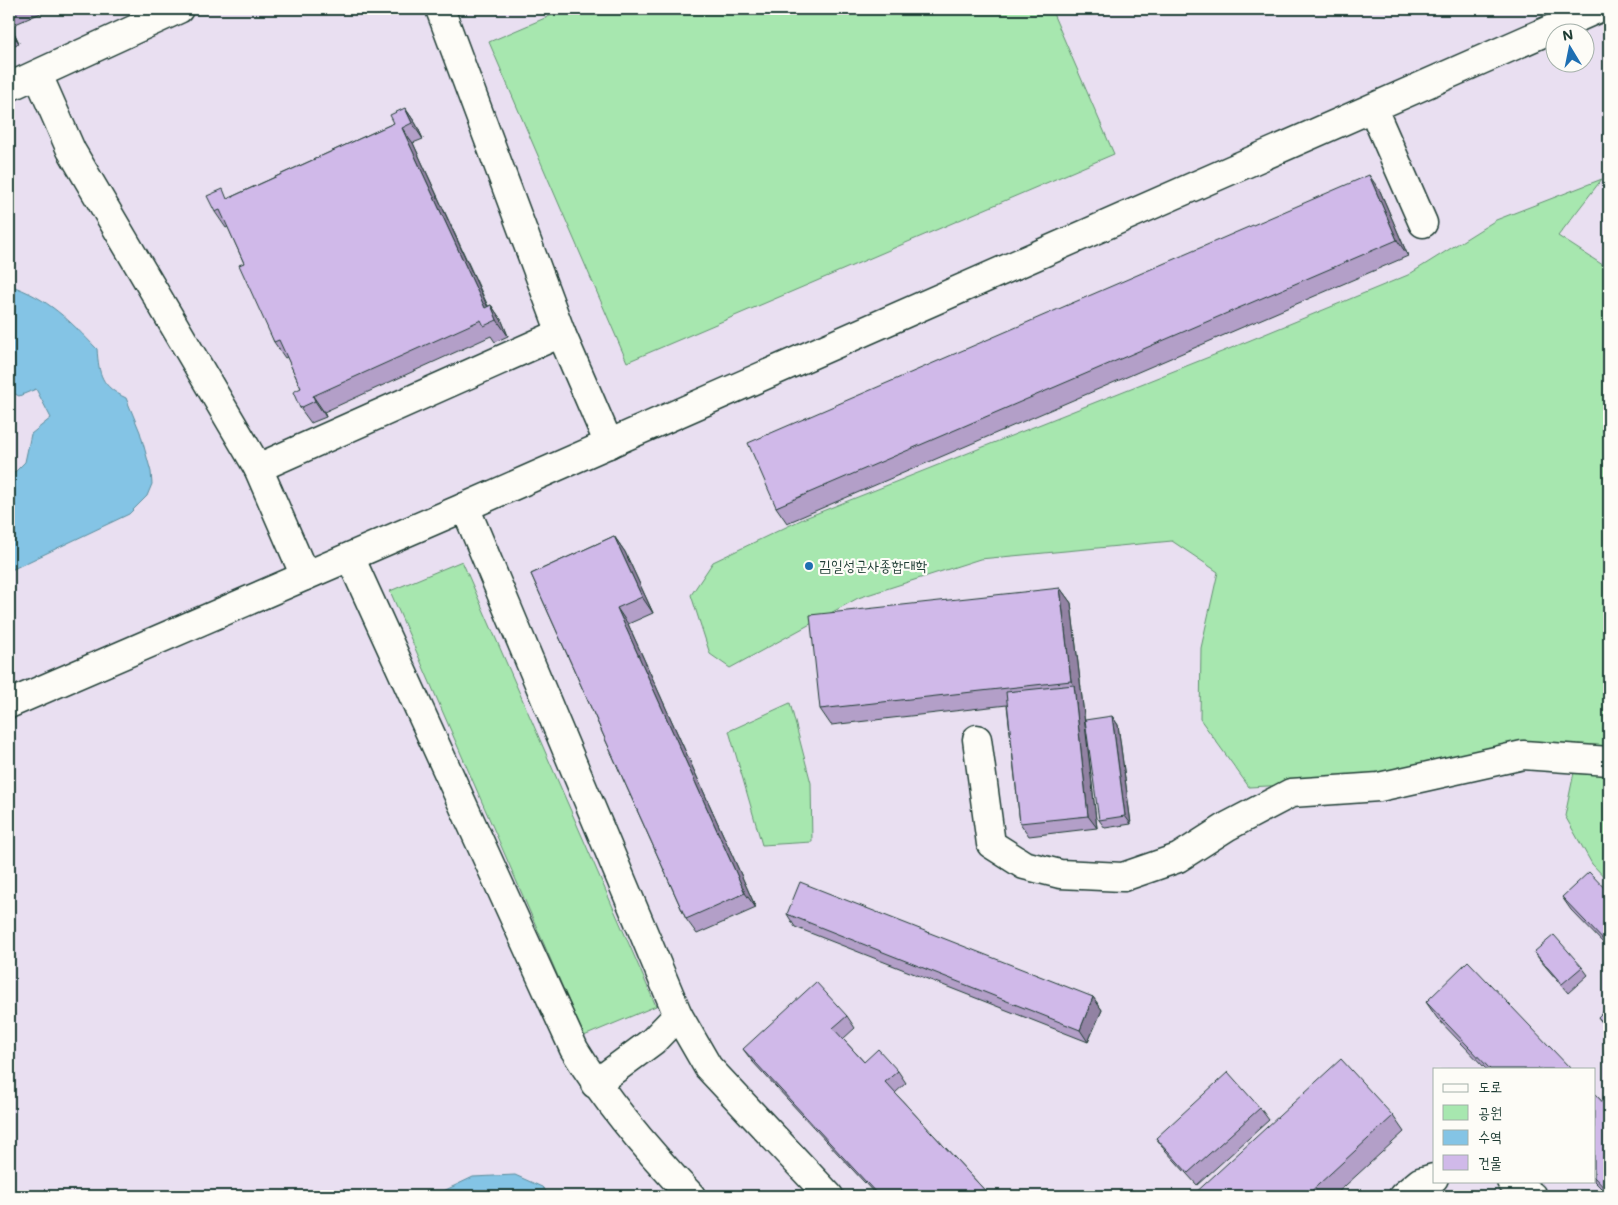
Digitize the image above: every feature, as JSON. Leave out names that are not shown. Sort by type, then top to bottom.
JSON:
[{"type":"lane","points":[[9,87],[180,9]]},
{"type":"lane","points":[[440,9],[561,333],[609,444]]},
{"type":"lane","points":[[9,704],[350,557],[1373,109],[1585,11]]},
{"type":"lane","points":[[38,75],[71,150],[258,468],[305,576]]},
{"type":"lane","points":[[1373,109],[1423,223]]},
{"type":"lane","points":[[258,468],[561,333]]},
{"type":"lane","points":[[464,507],[678,1016],[708,1067],[830,1196]]},
{"type":"lane","points":[[350,557],[574,1048],[595,1084],[647,1150],[691,1196]]},
{"type":"lane","points":[[976,739],[991,844],[1024,865],[1060,874],[1123,877],[1178,858],[1228,826],[1291,793],[1379,788],[1523,755],[1609,761]]},
{"type":"lane","points":[[595,1084],[653,1041],[678,1016]]},
{"type":"lane","points":[[1403,1196],[1420,1182],[1433,1178]]},
{"type":"lane","points":[[1512,1182],[1532,1196]]},
{"type":"shaded area","name":"김일성군사종합대학","points":[[9,9],[1609,9],[1609,1196],[9,1196]]},
{"type":"green space","points":[[566,9],[1051,9],[1114,154],[627,362],[489,42]]},
{"type":"green space","points":[[1602,179],[1558,236],[1609,269],[1609,882],[1592,864],[1565,816],[1578,753],[1476,775],[1249,787],[1200,719],[1201,648],[1218,572],[1172,541],[980,559],[858,598],[730,668],[710,654],[691,595],[713,562],[805,518],[1224,351],[1408,275],[1496,220]]},
{"type":"green space","points":[[462,561],[656,1006],[584,1036],[390,591]]},
{"type":"green space","points":[[790,703],[811,783],[812,842],[762,845],[729,731]]},
{"type":"water","points":[[9,285],[47,303],[67,319],[97,349],[100,373],[103,379],[111,389],[126,398],[140,432],[151,472],[152,484],[147,496],[129,514],[9,571],[9,478],[25,462],[31,434],[51,418],[36,389],[19,396],[9,391]]},
{"type":"water","points":[[515,1175],[542,1187],[551,1196],[433,1196],[473,1177]]},
{"type":"building","points":[[9,22],[16,39],[9,42]]},
{"type":"building","points":[[405,108],[412,123],[402,128],[485,308],[491,305],[497,320],[484,326],[481,320],[313,396],[315,401],[300,408],[293,392],[301,388],[279,340],[274,342],[239,265],[244,263],[220,210],[215,212],[207,196],[223,189],[227,199],[394,123],[390,115]]},
{"type":"building","points":[[1369,175],[1397,240],[776,507],[748,443]]},
{"type":"building","points":[[614,536],[642,597],[617,608],[745,893],[686,919],[531,574]]},
{"type":"building","points":[[1060,588],[1071,681],[820,709],[810,615]]},
{"type":"building","points":[[1074,685],[1088,816],[1020,823],[1006,692]]},
{"type":"building","points":[[1112,716],[1125,816],[1099,820],[1085,720]]},
{"type":"building","points":[[1589,872],[1609,893],[1609,946],[1562,897]]},
{"type":"building","points":[[800,882],[1093,997],[1080,1030],[787,914]]},
{"type":"building","points":[[1554,935],[1582,967],[1562,984],[1534,952]]},
{"type":"building","points":[[1468,961],[1570,1068],[1489,1068],[1426,1002]]},
{"type":"building","points":[[816,982],[847,1016],[833,1028],[864,1062],[878,1049],[898,1071],[885,1082],[990,1196],[879,1196],[743,1049]]},
{"type":"building","points":[[1609,1006],[1609,1029],[1598,1017]]},
{"type":"building","points":[[1341,1059],[1393,1116],[1306,1196],[1192,1196]]},
{"type":"building","points":[[1228,1072],[1260,1108],[1188,1173],[1156,1138]]},
{"type":"building","points":[[1596,1095],[1609,1109],[1609,1193],[1596,1179]]},
{"type":"place","name":"김일성군사종합대학","points":[[809,566]]}]
